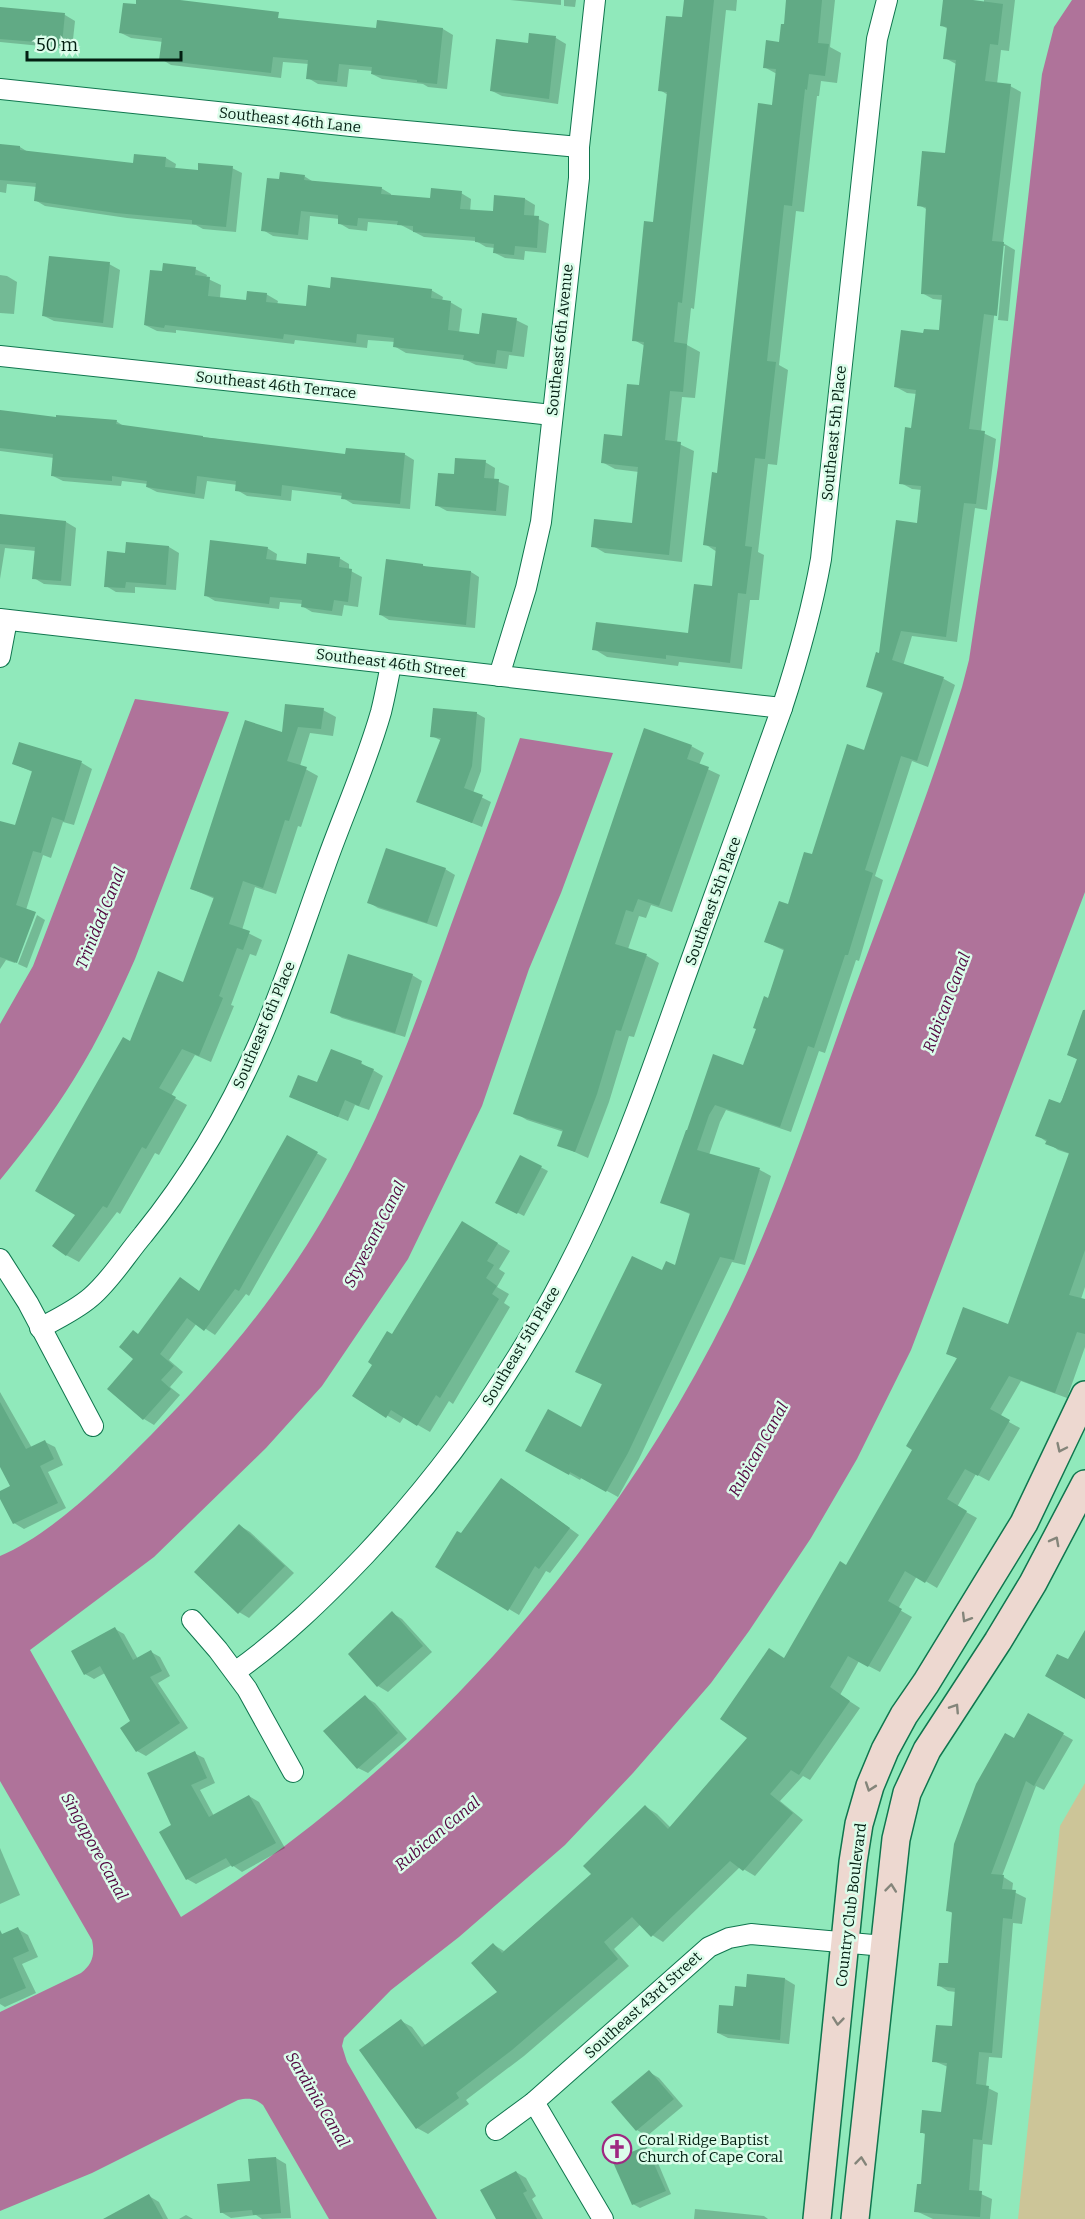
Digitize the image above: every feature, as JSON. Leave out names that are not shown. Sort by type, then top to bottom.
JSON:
[{"type":"main road","name":"Country Club Boulevard","points":[[817,2219],[853,1862],[870,1786],[885,1750],[904,1715],[1024,1523],[1085,1395]]},
{"type":"main road","points":[[855,2219],[900,1816],[916,1772],[927,1750],[1033,1583],[1085,1485]]},
{"type":"street","name":"Southeast 6th Avenue","points":[[499,676],[534,554],[545,490],[579,178],[579,147],[595,0]]},
{"type":"street","name":"Southeast 5th Place","points":[[235,1672],[280,1637],[327,1595],[386,1532],[431,1479],[473,1423],[512,1365],[555,1292],[593,1217],[644,1092],[801,650],[821,559],[877,39],[887,0]]},
{"type":"street","name":"Southeast 46th Lane","points":[[0,89],[351,126],[579,147]]},
{"type":"street","name":"Southeast 46th Terrace","points":[[0,356],[552,415]]},
{"type":"street","name":"Southeast 46th Street","points":[[4,619],[782,708]]},
{"type":"street","points":[[0,657],[4,619]]},
{"type":"street","name":"Southeast 6th Place","points":[[40,1328],[91,1297],[106,1281],[162,1212],[200,1156],[233,1097],[280,992],[360,773],[381,711],[392,663]]},
{"type":"street","points":[[0,1259],[28,1303],[93,1426]]},
{"type":"street","points":[[192,1620],[247,1689],[292,1772]]},
{"type":"street","name":"Southeast 43rd Street","points":[[496,2130],[534,2102],[709,1947],[729,1938],[751,1934],[884,1946]]},
{"type":"street","points":[[534,2102],[603,2219]]},
{"type":"shaded area","points":[[1085,1783],[1085,2219],[1018,2219],[1060,1826]]},
{"type":"water","points":[[1072,0],[1085,0],[1085,892],[911,1350],[857,1459],[811,1538],[711,1683],[633,1773],[565,1845],[459,1937],[391,1990],[344,2038],[342,2046],[347,2062],[437,2219],[329,2219],[263,2105],[248,2099],[238,2100],[92,2173],[0,2211],[0,2012],[81,1973],[91,1962],[93,1950],[92,1940],[0,1781],[0,1556],[40,1533],[80,1503],[151,1435],[244,1332],[305,1247],[344,1182],[395,1074],[520,738],[613,753],[561,893],[529,969],[482,1106],[408,1259],[322,1386],[266,1448],[154,1557],[30,1650],[181,1917],[270,1857],[355,1790],[434,1717],[509,1638],[577,1555],[640,1467],[695,1375],[744,1279],[774,1210],[923,804],[962,687],[969,660],[998,466],[1042,74],[1054,27]]},
{"type":"water","name":"Trinidad Canal","points":[[135,699],[229,712],[135,959],[107,1020],[66,1092],[0,1180],[0,1024],[33,966]]},
{"type":"building","points":[[136,0],[180,0],[279,12],[278,18],[376,28],[377,20],[443,28],[437,84],[371,74],[372,67],[339,64],[337,82],[306,79],[308,60],[273,57],[271,73],[159,60],[162,38],[119,33],[123,3],[136,4]]},
{"type":"building","points":[[684,0],[714,0],[682,303],[678,302],[674,342],[687,344],[683,392],[670,391],[665,440],[681,442],[669,555],[591,547],[594,519],[632,523],[638,467],[601,463],[604,434],[622,436],[627,384],[639,385],[644,342],[632,341],[644,221],[653,222],[667,92],[658,91],[666,16],[682,17]]},
{"type":"building","points":[[786,0],[822,0],[818,43],[829,44],[825,76],[809,74],[807,90],[805,89],[792,206],[784,205],[767,361],[776,362],[765,459],[755,458],[745,546],[752,547],[746,594],[738,593],[730,663],[666,655],[666,659],[592,650],[596,622],[688,633],[694,584],[712,586],[716,547],[703,545],[712,472],[717,473],[758,103],[772,105],[776,69],[763,68],[766,40],[779,42],[781,24],[784,24]]},
{"type":"building","points":[[943,0],[973,0],[1003,4],[998,45],[990,44],[985,81],[1011,84],[992,241],[1004,242],[997,316],[984,314],[969,429],[985,431],[976,504],[964,503],[946,637],[901,631],[892,660],[944,677],[917,761],[901,756],[865,870],[873,873],[848,955],[845,955],[814,1048],[808,1046],[780,1127],[715,1105],[709,1115],[697,1150],[760,1168],[734,1260],[720,1257],[628,1453],[606,1492],[525,1451],[548,1409],[581,1427],[602,1384],[575,1372],[632,1256],[662,1270],[666,1261],[675,1265],[690,1213],[660,1203],[713,1054],[743,1065],[756,1029],[753,1028],[764,996],[768,998],[784,949],[764,942],[779,901],[788,904],[804,852],[812,854],[847,744],[864,750],[883,692],[866,687],[876,652],[879,653],[896,520],[917,523],[921,486],[899,484],[905,427],[911,428],[916,390],[894,387],[901,330],[923,333],[924,329],[939,330],[942,295],[921,294],[926,207],[917,206],[922,151],[945,153],[956,60],[943,59],[947,27],[940,26]]},
{"type":"building","points":[[0,7],[65,13],[62,44],[0,39]]},
{"type":"building","points":[[529,33],[556,36],[549,99],[490,91],[496,39],[528,43]]},
{"type":"building","points":[[0,144],[20,146],[20,150],[133,163],[134,154],[166,157],[165,167],[198,170],[198,163],[233,166],[226,227],[192,224],[192,220],[116,213],[34,201],[36,183],[0,180]]},
{"type":"building","points":[[280,172],[305,175],[304,180],[382,187],[381,194],[430,198],[431,188],[462,191],[460,209],[493,211],[494,195],[525,198],[524,215],[539,216],[537,248],[515,246],[514,255],[493,253],[494,244],[475,242],[475,237],[413,232],[413,226],[397,225],[398,221],[358,218],[357,226],[338,224],[338,215],[301,211],[298,235],[261,231],[267,178],[279,179]]},
{"type":"building","points":[[49,256],[110,262],[103,323],[42,316]]},
{"type":"building","points":[[163,263],[196,267],[195,275],[210,277],[208,296],[246,300],[247,291],[267,293],[266,302],[306,306],[308,285],[330,288],[331,277],[432,289],[431,298],[451,301],[448,330],[479,334],[482,313],[517,318],[512,352],[497,350],[495,364],[463,360],[464,355],[393,347],[394,338],[357,334],[356,343],[284,334],[283,339],[165,325],[164,328],[144,325],[150,270],[162,271]]},
{"type":"building","points":[[0,410],[56,417],[56,415],[117,420],[116,424],[203,437],[345,454],[346,448],[405,453],[400,504],[341,499],[342,493],[282,485],[281,496],[235,491],[236,481],[197,476],[195,494],[146,487],[147,481],[112,476],[112,481],[51,476],[53,454],[0,448]]},
{"type":"building","points":[[455,458],[486,460],[484,478],[499,479],[496,511],[435,506],[438,473],[454,474]]},
{"type":"building","points":[[0,514],[66,521],[61,581],[32,579],[35,547],[0,544]]},
{"type":"building","points":[[210,540],[268,547],[266,559],[306,564],[307,553],[340,557],[339,567],[352,569],[348,602],[334,600],[332,611],[301,607],[302,600],[270,597],[269,604],[204,596]]},
{"type":"building","points":[[126,542],[169,546],[166,585],[126,582],[125,588],[104,587],[107,551],[125,553]]},
{"type":"building","points":[[386,559],[471,571],[466,625],[379,615]]},
{"type":"building","points":[[285,704],[324,708],[321,729],[298,727],[287,761],[307,767],[289,821],[285,820],[263,888],[243,881],[229,924],[250,931],[243,950],[237,948],[219,996],[223,998],[199,1056],[182,1049],[159,1088],[176,1097],[146,1149],[142,1147],[107,1208],[103,1206],[66,1256],[52,1246],[75,1215],[35,1191],[123,1037],[130,1041],[158,971],[183,982],[214,897],[190,889],[245,720],[282,732]]},
{"type":"building","points":[[433,708],[477,712],[472,766],[464,788],[483,795],[472,823],[416,802],[441,738],[430,737]]},
{"type":"building","points":[[644,728],[692,745],[687,759],[709,767],[659,906],[638,899],[633,912],[626,910],[615,944],[647,954],[621,1031],[616,1030],[597,1094],[575,1152],[557,1146],[563,1130],[513,1114]]},
{"type":"building","points":[[19,742],[82,761],[64,821],[52,817],[41,853],[33,851],[16,905],[36,912],[17,963],[0,957],[0,821],[15,825],[32,771],[12,764]]},
{"type":"building","points":[[386,848],[446,868],[427,923],[367,903]]},
{"type":"building","points":[[348,954],[413,974],[395,1033],[330,1013]]},
{"type":"building","points":[[1083,1010],[1085,1010],[1085,1250],[1069,1295],[1085,1299],[1085,1334],[1077,1332],[1055,1393],[1009,1376],[990,1409],[1010,1420],[978,1476],[965,1469],[947,1499],[967,1511],[925,1583],[905,1571],[888,1601],[902,1609],[868,1667],[848,1656],[830,1687],[850,1701],[799,1775],[791,1770],[770,1794],[793,1813],[743,1871],[730,1861],[651,1937],[632,1917],[604,1942],[618,1959],[512,2050],[456,2093],[459,2098],[416,2129],[359,2050],[401,2019],[422,2047],[497,1992],[471,1963],[493,1943],[502,1953],[591,1874],[583,1866],[645,1805],[668,1829],[747,1738],[720,1719],[769,1648],[784,1658],[840,1561],[846,1565],[912,1450],[906,1446],[957,1358],[946,1354],[963,1307],[1008,1324],[1069,1153],[1045,1144],[1047,1140],[1035,1136],[1049,1099],[1060,1103],[1062,1100],[1077,1059],[1067,1055]]},
{"type":"building","points":[[331,1049],[362,1061],[361,1064],[374,1069],[359,1106],[345,1100],[338,1117],[289,1097],[298,1075],[317,1082]]},
{"type":"building","points":[[287,1135],[318,1152],[239,1291],[235,1289],[204,1331],[187,1318],[160,1354],[174,1366],[161,1380],[171,1389],[143,1420],[107,1389],[133,1359],[119,1347],[133,1330],[138,1334],[180,1277],[199,1291]]},
{"type":"building","points":[[520,1155],[542,1166],[517,1214],[495,1203]]},
{"type":"building","points":[[462,1221],[498,1243],[487,1261],[494,1265],[486,1278],[497,1286],[492,1294],[499,1299],[440,1398],[436,1395],[417,1426],[391,1410],[386,1418],[352,1396],[372,1365],[368,1362],[387,1331],[392,1334]]},
{"type":"building","points":[[0,1402],[26,1449],[45,1440],[54,1459],[40,1466],[58,1503],[13,1524],[0,1499],[0,1491],[10,1486],[0,1467]]},
{"type":"building","points":[[501,1478],[570,1528],[539,1569],[535,1566],[508,1611],[435,1567],[457,1531],[461,1533]]},
{"type":"building","points":[[239,1524],[285,1566],[238,1614],[194,1572]]},
{"type":"building","points":[[392,1611],[423,1646],[377,1687],[348,1654]]},
{"type":"building","points":[[115,1627],[133,1660],[151,1650],[162,1671],[150,1677],[180,1723],[136,1752],[120,1728],[130,1721],[100,1666],[84,1675],[71,1651]]},
{"type":"building","points":[[1085,1630],[1085,1699],[1045,1676],[1057,1654],[1068,1659]]},
{"type":"building","points":[[365,1695],[398,1733],[357,1769],[323,1731]]},
{"type":"building","points":[[1028,1713],[1064,1733],[1034,1786],[1026,1781],[991,1874],[1004,1875],[1002,1889],[1016,1890],[1012,1919],[1003,1918],[992,2053],[979,2052],[976,2084],[989,2086],[982,2140],[973,2139],[969,2190],[982,2191],[980,2217],[914,2212],[917,2184],[921,2184],[925,2133],[920,2133],[922,2110],[941,2112],[947,2063],[932,2062],[936,2025],[952,2026],[955,1988],[937,1986],[939,1963],[948,1963],[952,1912],[946,1911],[954,1844],[976,1784],[1005,1733],[1014,1738]]},
{"type":"building","points":[[195,1751],[207,1778],[191,1785],[209,1817],[249,1795],[276,1843],[232,1867],[226,1858],[186,1880],[159,1832],[171,1825],[147,1773]]},
{"type":"building","points":[[18,1927],[29,1951],[13,1958],[26,1988],[0,1999],[0,1930],[2,1934]]},
{"type":"building","points":[[747,1974],[785,1978],[780,2040],[717,2033],[719,2005],[733,2006],[735,1986],[746,1987]]},
{"type":"building","points":[[649,2070],[674,2099],[636,2131],[611,2102]]},
{"type":"building","points":[[646,2146],[666,2191],[632,2205],[612,2160]]},
{"type":"building","points":[[276,2157],[281,2213],[253,2215],[252,2210],[220,2213],[217,2184],[250,2181],[248,2159]]},
{"type":"building","points":[[516,2171],[527,2191],[523,2193],[537,2219],[496,2219],[480,2190]]},
{"type":"building","points":[[149,2194],[163,2219],[103,2219]]},
{"type":"place","name":"Coral Ridge Baptist Church of Cape Coral","points":[[617,2149]]},
{"type":"water label","name":"Rubican Canal","points":[[946,1002]]},
{"type":"water label","name":"Styvesant Canal","points":[[374,1234]]},
{"type":"water label","name":"Rubican Canal","points":[[758,1449]]},
{"type":"water label","name":"Rubican Canal","points":[[437,1833]]},
{"type":"water label","name":"Singapore Canal","points":[[95,1846]]},
{"type":"water label","name":"Sardinia Canal","points":[[318,2099]]}]
